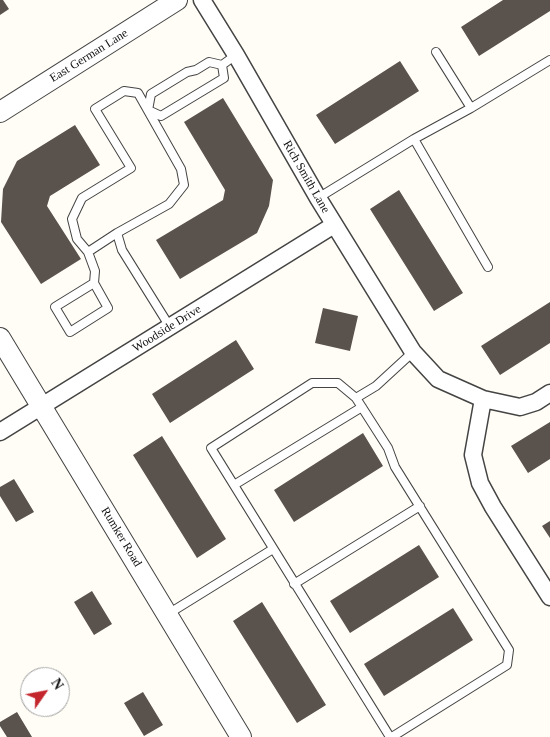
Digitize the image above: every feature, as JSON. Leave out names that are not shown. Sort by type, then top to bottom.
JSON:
[{"type":"street","name":"East German Lane","points":[[0,112],[178,0]]},
{"type":"street","name":"Rich Smith Lane","points":[[202,0],[236,54],[334,225],[413,352],[438,379],[483,399],[520,407],[536,402],[550,393]]},
{"type":"street","name":"Woodside Drive","points":[[0,432],[334,225]]},
{"type":"street","name":"Rumker Road","points":[[0,338],[241,737]]},
{"type":"street","points":[[483,399],[473,455],[480,482],[493,507],[550,597]]},
{"type":"lane","points":[[436,52],[471,108]]},
{"type":"lane","points":[[222,65],[236,54]]},
{"type":"lane","points":[[318,198],[414,139],[471,108],[550,60]]},
{"type":"lane","points":[[148,110],[151,94],[186,72],[196,70],[209,62],[222,65]]},
{"type":"lane","points":[[148,110],[161,116],[224,78],[222,65]]},
{"type":"lane","points":[[88,252],[169,204],[184,184],[181,169],[138,93],[124,91],[94,109],[131,168],[82,198],[72,219],[77,239],[88,252],[95,271],[94,283],[108,308],[70,332],[55,307],[94,283]]},
{"type":"lane","points":[[414,139],[488,267]]},
{"type":"lane","points":[[117,234],[122,250],[170,327]]},
{"type":"lane","points":[[356,398],[376,386],[413,352]]},
{"type":"lane","points":[[338,382],[356,398],[362,407],[388,448],[395,467],[509,650],[507,664],[391,737],[211,448],[312,383],[338,382]]},
{"type":"lane","points":[[234,486],[362,407]]},
{"type":"lane","points":[[294,584],[420,506]]},
{"type":"lane","points":[[168,615],[273,549]]},
{"type":"building","points":[[0,0],[3,0],[9,9],[0,15]]},
{"type":"building","points":[[503,0],[550,0],[550,11],[479,56],[461,27]]},
{"type":"building","points":[[400,61],[419,91],[335,144],[316,115]]},
{"type":"building","points":[[223,98],[273,180],[269,206],[257,233],[180,279],[156,240],[223,200],[225,190],[184,122]]},
{"type":"building","points":[[75,125],[100,165],[50,196],[47,206],[81,259],[41,284],[1,222],[3,189],[17,161]]},
{"type":"building","points":[[399,190],[463,293],[434,311],[370,209]]},
{"type":"building","points":[[550,302],[550,343],[500,375],[481,346]]},
{"type":"building","points":[[323,308],[358,316],[350,351],[315,343]]},
{"type":"building","points":[[236,340],[254,369],[170,423],[152,394]]},
{"type":"building","points":[[550,422],[550,459],[528,473],[511,446]]},
{"type":"building","points":[[363,433],[383,466],[294,522],[274,490]]},
{"type":"building","points":[[162,436],[226,539],[197,558],[133,455]]},
{"type":"building","points":[[14,479],[34,512],[16,522],[0,496],[0,487]]},
{"type":"building","points":[[550,521],[550,538],[542,526]]},
{"type":"building","points":[[419,545],[439,577],[350,633],[330,601]]},
{"type":"building","points":[[92,591],[112,624],[94,635],[74,602]]},
{"type":"building","points":[[262,602],[326,705],[297,723],[233,621]]},
{"type":"building","points":[[453,608],[473,640],[384,696],[364,664]]},
{"type":"building","points":[[143,692],[163,725],[144,736],[124,703]]},
{"type":"building","points":[[17,712],[32,737],[7,737],[0,726],[0,722]]}]
